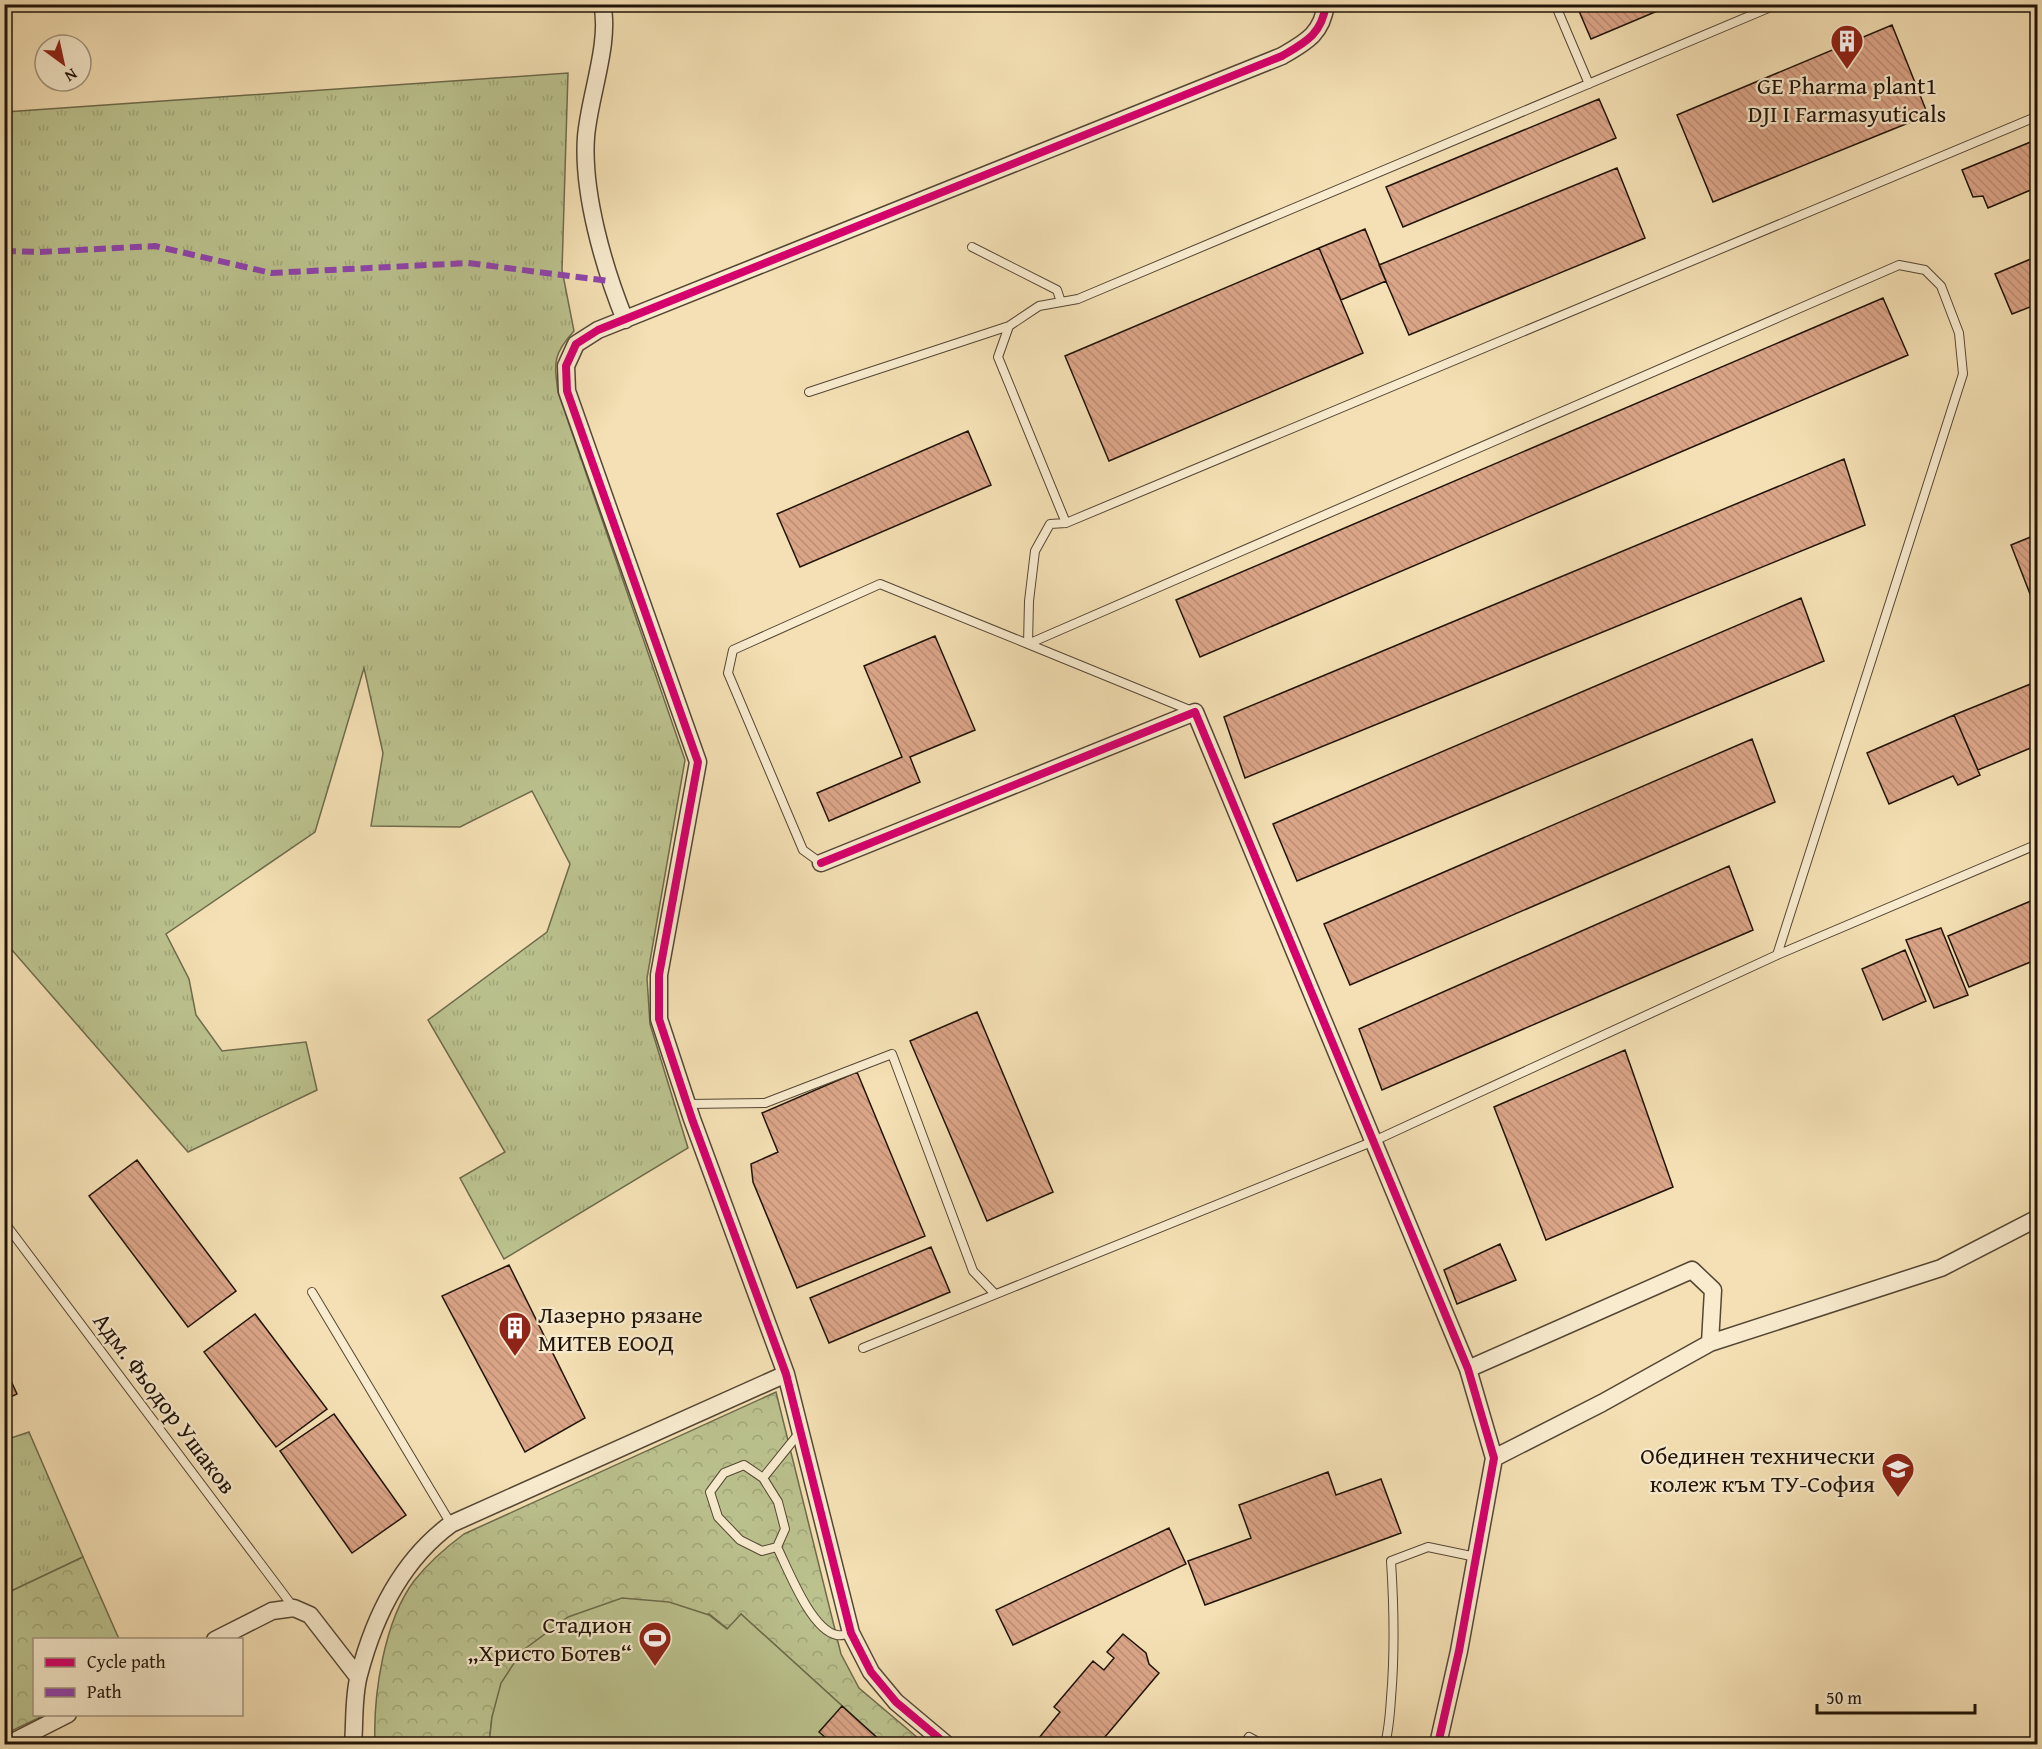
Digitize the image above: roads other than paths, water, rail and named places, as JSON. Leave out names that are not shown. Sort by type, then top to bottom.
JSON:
[{"type":"street","points":[[602,4],[605,16],[586,137],[589,196],[609,281],[625,320]]},
{"type":"street","points":[[946,1744],[896,1702],[871,1672],[851,1634],[786,1374],[687,1104],[659,1019],[659,975],[698,762],[567,391],[566,366],[576,344],[598,330],[1282,56],[1311,39],[1324,17],[1326,4]]},
{"type":"street","points":[[820,863],[1195,712],[1468,1370],[1494,1458],[1459,1651],[1438,1744]]},
{"type":"street","points":[[1494,1458],[1602,1403],[1710,1343],[1941,1268],[2037,1218]]},
{"type":"street","points":[[1468,1370],[1692,1270],[1713,1290],[1710,1343]]},
{"type":"street","points":[[353,1744],[358,1677],[379,1616],[397,1583],[419,1553],[451,1524],[786,1374]]},
{"type":"street","points":[[219,1638],[272,1611],[294,1608],[310,1615],[358,1677]]},
{"type":"street","points":[[9,1744],[64,1716]]},
{"type":"lane","points":[[1555,4],[1588,84]]},
{"type":"lane","points":[[809,392],[1009,326],[1039,306],[1078,299],[1778,4]]},
{"type":"lane","points":[[1028,644],[1029,601],[1035,551],[1050,524],[1066,523],[2037,116]]},
{"type":"lane","points":[[972,247],[1057,290],[1061,302]]},
{"type":"lane","points":[[1028,644],[1899,265],[1925,270],[1941,286],[1959,333],[1963,375],[1777,955]]},
{"type":"lane","points":[[1009,326],[998,357],[1066,523]]},
{"type":"lane","points":[[820,863],[803,850],[728,673],[733,650],[880,584],[1195,712]]},
{"type":"lane","points":[[863,1348],[1374,1141],[1777,955],[2037,844]]},
{"type":"lane","points":[[687,1104],[765,1102],[892,1054],[973,1271],[995,1294]]},
{"type":"lane","name":"Адм. Фьодор Ушаков","points":[[4,1222],[294,1608]]},
{"type":"lane","points":[[312,1292],[451,1524]]},
{"type":"lane","points":[[763,1478],[801,1432]]},
{"type":"lane","points":[[777,1547],[762,1551],[740,1540],[718,1517],[710,1492],[724,1473],[744,1465],[763,1478],[778,1502],[784,1529],[777,1547],[799,1594],[818,1623],[837,1635],[851,1634]]},
{"type":"lane","points":[[1385,1744],[1394,1668],[1390,1561],[1428,1547],[1476,1557]]},
{"type":"lane","points":[[1244,1744],[1249,1737],[1262,1744]]},
{"type":"place","name":"GE Pharma plant1 DJI I Farmasyuticals","points":[[1847,70]]},
{"type":"place","name":"Лазерно рязане МИТЕВ ЕООД","points":[[515,1357]]},
{"type":"place","name":"Обединен технически колеж към ТУ-София","points":[[1898,1498]]},
{"type":"place","name":"Стадион „Христо Ботев“","points":[[655,1667]]}]
